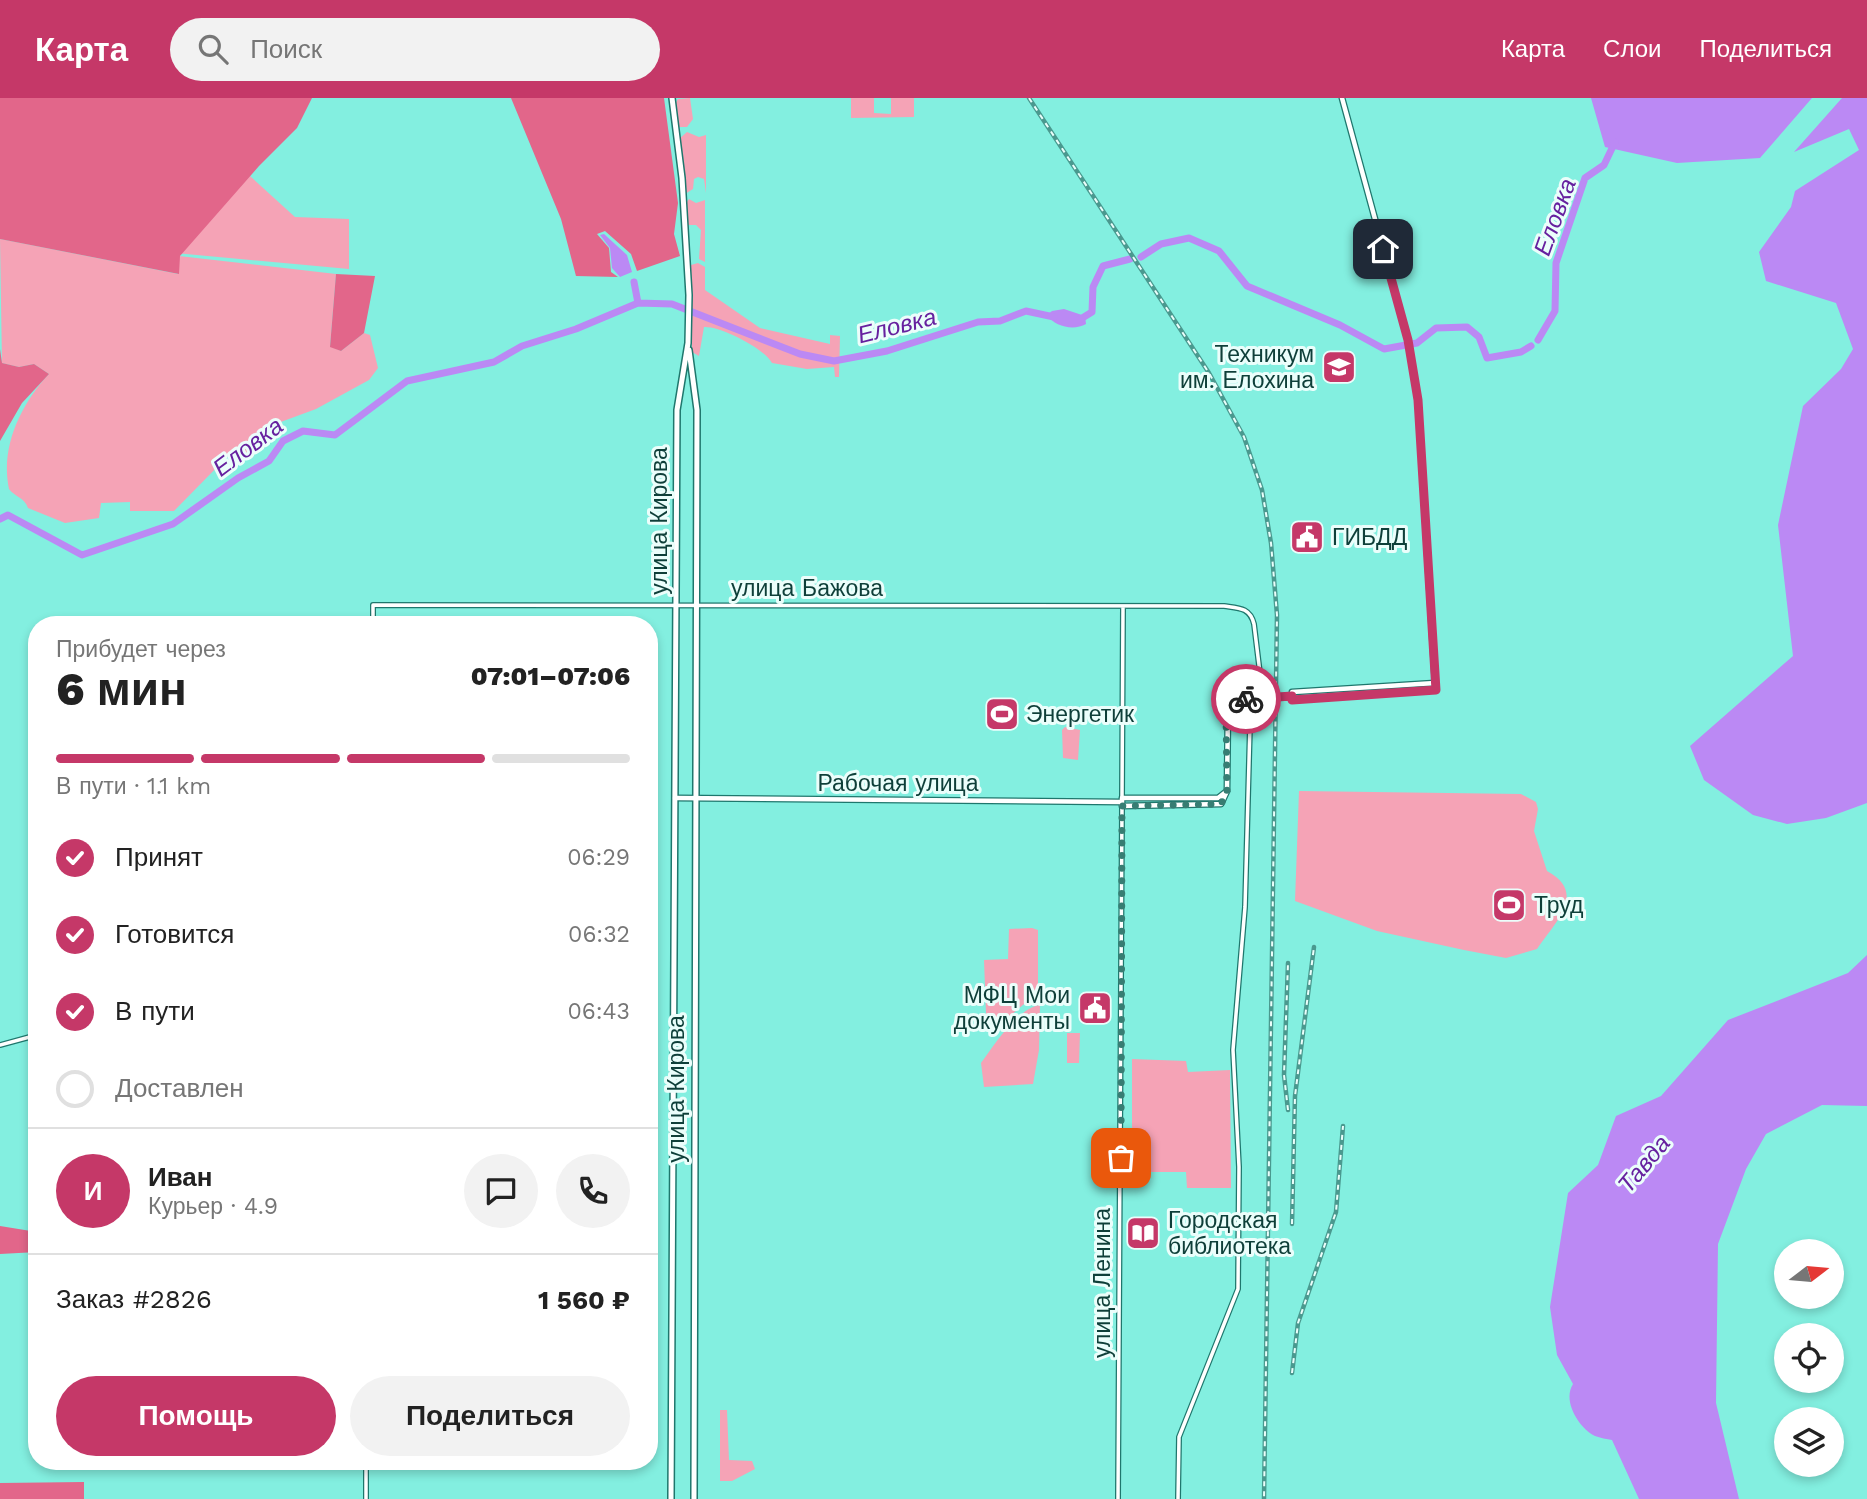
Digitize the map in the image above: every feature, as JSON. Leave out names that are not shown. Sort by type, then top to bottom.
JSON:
[{"type":"main road","name":"улица Кирова","points":[[671,1499],[677,410],[689,324],[682,178],[672,98]]},
{"type":"main road","points":[[1292,696],[1436,690],[1418,400],[1408,340],[1342,98]]},
{"type":"main road","name":"улица Кирова","points":[[688,343],[697,410],[694,1499]]},
{"type":"main road","points":[[1227,791],[1226,711],[1237,700],[1436,683]]},
{"type":"main road","name":"Рабочая улица","points":[[674,797],[1217,805],[1223,801],[1227,791]]},
{"type":"main road","name":"Рабочая улица","points":[[1122,802],[1218,798],[1227,791]]},
{"type":"street","name":"улица Бажова","points":[[373,616],[373,605],[1240,608],[1253,618],[1263,698]]},
{"type":"street","name":"улица Ленина","points":[[1118,1499],[1123,606]]},
{"type":"street","points":[[1178,1499],[1180,1437],[1238,1289],[1239,1167],[1234,1023],[1242,968],[1250,725],[1255,706],[1263,698]]},
{"type":"street","points":[[0,1045],[28,1037]]},
{"type":"street","points":[[366,1470],[366,1499]]},
{"type":"shaded area","points":[[0,98],[312,98],[297,128],[259,166],[180,256],[179,274],[0,239]]},
{"type":"shaded area","points":[[511,98],[664,98],[678,203],[674,234],[680,256],[637,271],[631,254],[605,231],[597,234],[609,248],[611,272],[618,277],[576,276],[561,219]]},
{"type":"shaded area","points":[[690,98],[693,119],[687,127],[679,127],[675,104],[678,99]]},
{"type":"shaded area","points":[[851,98],[874,98],[874,113],[891,114],[891,98],[914,98],[914,117],[851,118]]},
{"type":"shaded area","points":[[687,132],[699,137],[706,135],[706,193],[704,179],[698,177],[694,179],[693,189],[685,194],[679,139]]},
{"type":"shaded area","points":[[250,176],[295,217],[349,219],[349,269],[175,253]]},
{"type":"shaded area","points":[[689,199],[696,203],[705,200],[705,262],[699,259],[701,230],[696,225],[688,225],[686,203]]},
{"type":"shaded area","points":[[0,239],[178,274],[179,256],[336,274],[330,346],[341,351],[364,333],[370,335],[378,368],[369,380],[316,409],[278,423],[254,451],[227,457],[174,511],[130,511],[130,502],[101,503],[99,518],[65,523],[28,508],[9,489],[8,458],[15,427],[30,399],[49,374],[34,364],[19,367],[2,363]]},
{"type":"shaded area","points":[[698,263],[705,267],[705,290],[760,328],[830,344],[830,335],[840,336],[839,377],[835,377],[834,367],[807,369],[772,363],[751,345],[711,328],[704,327],[699,356],[692,352],[691,265]]},
{"type":"shaded area","points":[[336,274],[375,276],[364,333],[341,351],[330,347]]},
{"type":"shaded area","points":[[0,349],[2,363],[19,367],[34,364],[49,374],[22,403],[0,441]]},
{"type":"shaded area","points":[[1065,727],[1080,730],[1078,760],[1063,758],[1062,730]]},
{"type":"shaded area","points":[[1299,791],[1521,794],[1536,802],[1538,809],[1534,831],[1547,871],[1559,880],[1565,889],[1567,898],[1564,908],[1537,949],[1506,958],[1377,931],[1295,901]]},
{"type":"shaded area","points":[[1009,929],[1038,930],[1038,994],[999,1022],[986,1014],[984,960],[1008,959]]},
{"type":"shaded area","points":[[1040,1005],[1039,1050],[1033,1084],[984,1087],[981,1063],[1015,1020]]},
{"type":"shaded area","points":[[1067,1033],[1080,1033],[1079,1063],[1067,1063]]},
{"type":"shaded area","points":[[1132,1059],[1186,1061],[1188,1072],[1230,1070],[1231,1188],[1187,1188],[1186,1172],[1132,1172]]},
{"type":"shaded area","points":[[0,1226],[28,1231],[28,1252],[0,1254]]},
{"type":"shaded area","points":[[720,1410],[727,1410],[729,1460],[752,1461],[755,1469],[732,1481],[720,1481]]},
{"type":"shaded area","points":[[84,1482],[84,1499],[0,1499],[0,1483]]},
{"type":"water","points":[[1591,98],[1812,98],[1760,158],[1677,163],[1605,147]]},
{"type":"water","points":[[1842,98],[1867,98],[1867,803],[1826,818],[1787,824],[1753,815],[1704,780],[1690,746],[1793,656],[1778,525],[1803,406],[1841,369],[1853,349],[1836,303],[1766,281],[1759,252],[1791,207],[1795,191],[1859,150],[1849,129],[1794,152]]},
{"type":"water","points":[[604,234],[627,255],[632,272],[620,277],[612,268],[610,248],[600,235]]},
{"type":"water","points":[[1064,309],[1085,316],[1086,324],[1065,327],[1047,315],[1052,311]]},
{"type":"water","name":"Тавда","points":[[1867,955],[1867,1106],[1822,1105],[1766,1134],[1746,1169],[1718,1244],[1716,1403],[1739,1499],[1639,1499],[1612,1440],[1597,1437],[1578,1421],[1571,1406],[1570,1391],[1573,1384],[1557,1355],[1550,1307],[1568,1193],[1598,1165],[1616,1116],[1661,1096],[1728,1020],[1848,973]]},
{"type":"waterway","name":"Еловка","points":[[1538,340],[1555,311],[1556,263],[1585,178],[1604,165],[1615,142]]},
{"type":"waterway","name":"Еловка","points":[[1141,257],[1161,244],[1189,238],[1219,251],[1247,286],[1340,325],[1384,349],[1417,343],[1436,328],[1467,327],[1479,337],[1487,358],[1521,352],[1531,346]]},
{"type":"waterway","name":"Еловка","points":[[1079,320],[1092,312],[1093,287],[1103,266],[1130,259]]},
{"type":"waterway","name":"Еловка","points":[[634,282],[638,303]]},
{"type":"waterway","name":"Еловка","points":[[0,519],[8,515],[82,555],[173,524],[238,478],[269,461],[283,441],[303,431],[335,435],[407,381],[494,362],[522,346],[576,329],[638,303],[672,304],[800,354],[834,361],[887,351],[978,322],[1000,321],[1026,311],[1054,317]]},
{"type":"railway","points":[[1029,98],[1209,373],[1244,437],[1262,490],[1271,543],[1277,615],[1264,1499]]},
{"type":"railway","points":[[1292,1224],[1295,1096],[1314,947]]},
{"type":"railway","points":[[1288,963],[1284,1075],[1288,1110]]},
{"type":"railway","points":[[1292,1373],[1298,1323],[1336,1212],[1343,1126]]},
{"type":"way so far","points":[[1121,1158],[1122,806],[1221,804],[1227,791],[1226,711],[1233,702],[1246,699]]},
{"type":"place","name":"Техникум им. Елохина","points":[[1339,367]]},
{"type":"place","name":"ГИБДД","points":[[1307,537]]},
{"type":"place","name":"Энергетик","points":[[1002,714]]},
{"type":"place","name":"Труд","points":[[1509,905]]},
{"type":"place","name":"МФЦ Мои документы","points":[[1095,1008]]},
{"type":"place","name":"Городская библиотека","points":[[1143,1233]]},
{"type":"route","points":[[1246,699],[1292,696],[1292,700],[1436,690],[1418,400],[1408,340],[1383,249]]}]
